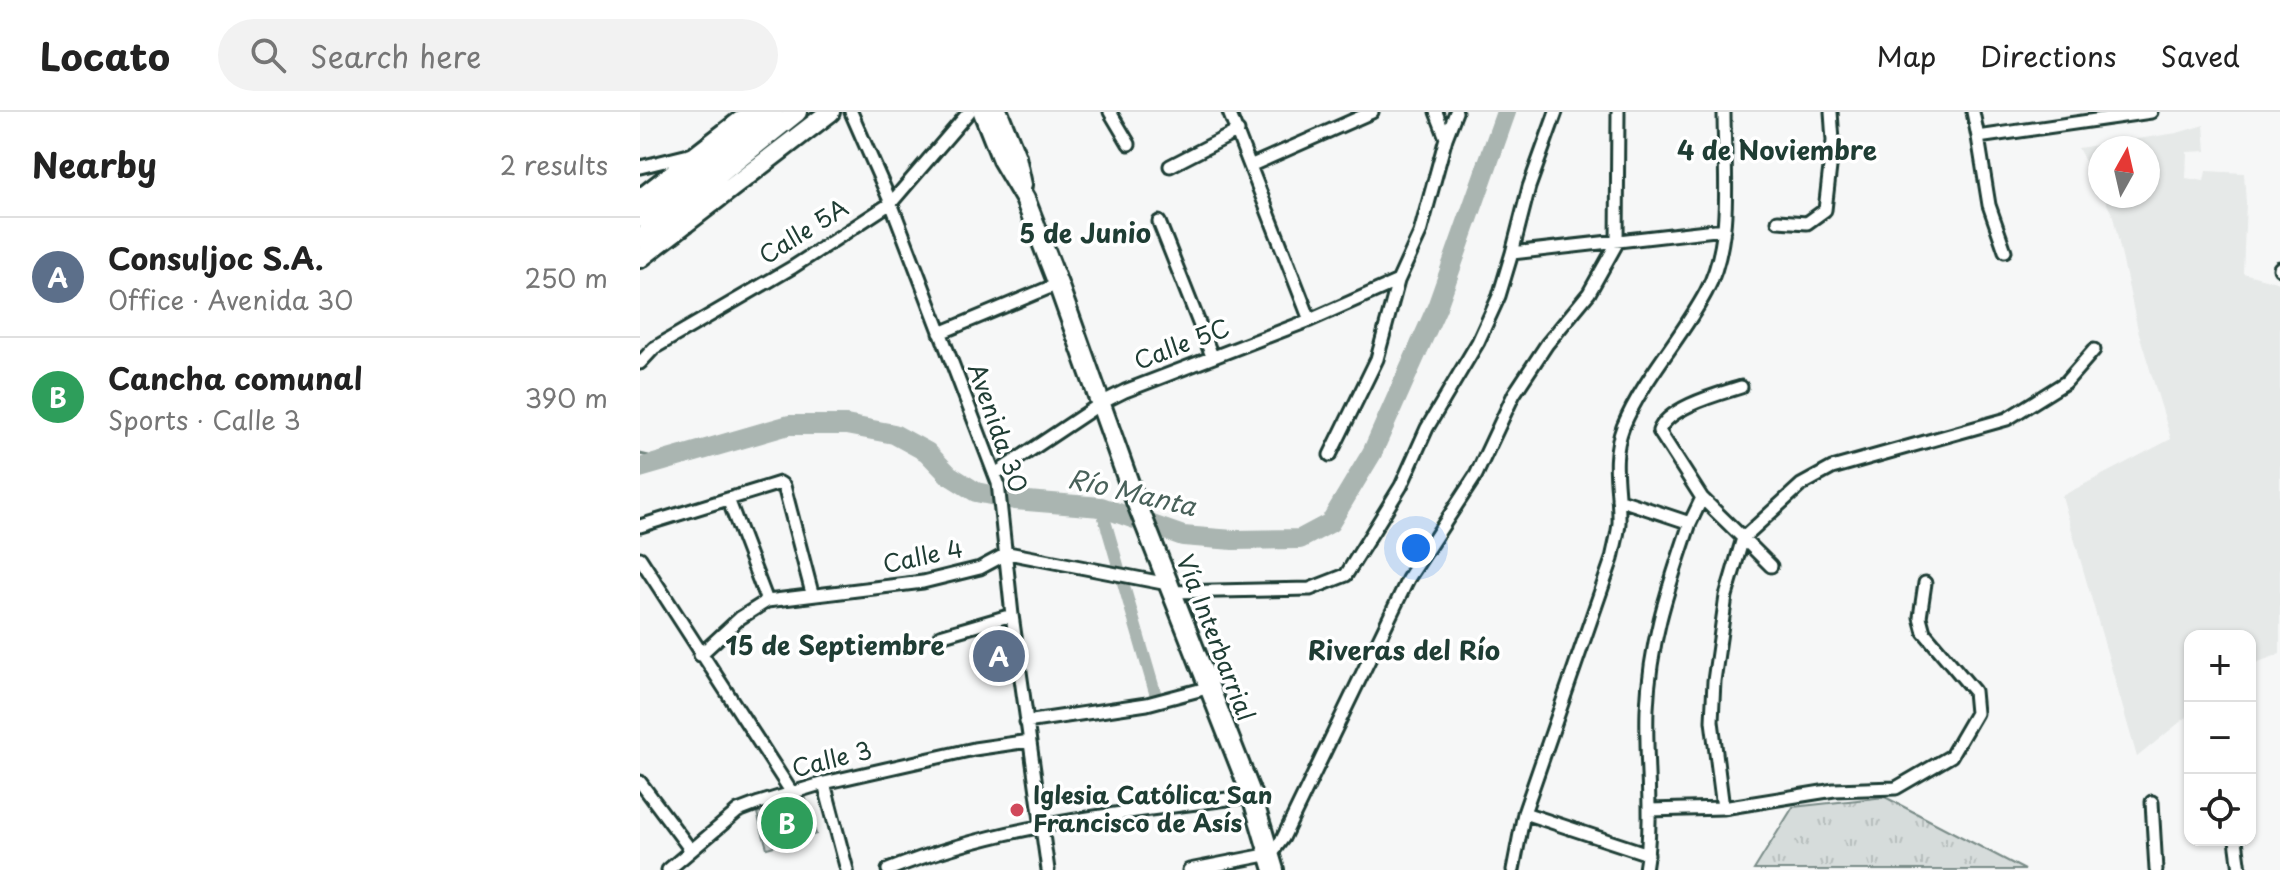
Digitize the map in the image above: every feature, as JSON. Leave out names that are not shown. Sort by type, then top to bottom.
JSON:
[{"type":"main road","points":[[640,199],[752,112]]},
{"type":"main road","points":[[640,217],[773,112]]},
{"type":"main road","points":[[640,238],[797,112]]},
{"type":"main road","points":[[640,258],[830,112]]},
{"type":"main road","name":"Vía Interbarrial","points":[[983,113],[1002,160],[1025,199],[1058,284],[1103,402],[1130,486],[1252,796],[1272,862]]},
{"type":"street","name":"Avenida 30","points":[[851,112],[891,203],[996,478],[1048,870]]},
{"type":"street","points":[[1110,112],[1129,144]]},
{"type":"street","points":[[1229,112],[1310,320]]},
{"type":"street","points":[[1252,165],[1372,112]]},
{"type":"street","points":[[1436,112],[1446,138]]},
{"type":"street","points":[[1330,455],[1377,359],[1398,281],[1420,233],[1456,112]]},
{"type":"street","points":[[1007,547],[1116,576],[1168,584],[1310,589],[1346,575],[1401,486],[1427,428],[1478,342],[1499,296],[1529,187],[1556,112]]},
{"type":"street","points":[[1189,870],[1272,862],[1408,579],[1476,475],[1514,394],[1547,344],[1589,293],[1617,243],[1618,112]]},
{"type":"street","points":[[1513,870],[1524,813],[1612,559],[1619,525],[1613,464],[1623,429],[1648,379],[1707,291],[1724,229],[1724,112]]},
{"type":"street","points":[[1778,221],[1807,223],[1825,210],[1833,141],[1831,112]]},
{"type":"street","points":[[1973,112],[1989,205],[2005,251]]},
{"type":"street","points":[[1978,137],[2151,112]]},
{"type":"street","name":"Calle 5A","points":[[640,363],[654,348],[793,267],[891,203],[983,113]]},
{"type":"street","points":[[1170,166],[1238,131]]},
{"type":"street","points":[[640,167],[697,152]]},
{"type":"street","points":[[1159,222],[1212,356]]},
{"type":"street","points":[[1512,253],[1724,229]]},
{"type":"street","name":"Calle 5C","points":[[996,478],[1103,402],[1212,356],[1310,320],[1398,281]]},
{"type":"street","points":[[940,333],[1058,284]]},
{"type":"street","points":[[1723,808],[1712,721],[1714,681],[1726,596],[1743,538],[1801,485],[1832,468],[2007,419],[2066,382],[2094,350]]},
{"type":"street","points":[[1741,387],[1693,403],[1662,424],[1659,431],[1702,498],[1771,566]]},
{"type":"street","points":[[640,526],[778,483],[784,486],[812,593]]},
{"type":"street","points":[[1645,870],[1649,810],[1647,710],[1654,631],[1690,523],[1702,498]]},
{"type":"street","points":[[728,499],[767,601]]},
{"type":"street","points":[[1618,499],[1690,523]]},
{"type":"street","name":"Calle 4","points":[[700,655],[740,618],[767,601],[812,593],[923,582],[980,568],[1007,547]]},
{"type":"street","points":[[640,558],[792,793]]},
{"type":"street","points":[[1649,810],[1723,808],[1834,790],[1896,788],[1951,756],[1976,713],[1974,691],[1924,632],[1920,617],[1925,583]]},
{"type":"street","points":[[940,636],[1012,615]]},
{"type":"street","points":[[1026,722],[1147,704],[1207,688]]},
{"type":"street","name":"Calle 3","points":[[668,870],[738,811],[824,783],[974,749],[1029,741]]},
{"type":"street","points":[[640,782],[690,849]]},
{"type":"street","points":[[824,783],[847,870]]},
{"type":"street","points":[[888,870],[954,845],[1040,824],[1252,796]]},
{"type":"street","points":[[2152,802],[2156,870]]},
{"type":"street","points":[[1524,813],[1648,854]]},
{"type":"street","points":[[2237,846],[2240,870]]},
{"type":"shaded area","points":[[2204,125],[2206,151],[2187,152],[2186,178],[2204,181],[2206,171],[2244,173],[2243,273],[2280,283],[2280,654],[2256,663],[2256,630],[2184,630],[2184,719],[2137,757],[2062,496],[2171,439],[2138,330],[2109,208],[2160,208],[2160,136],[2157,136]]},
{"type":"shaded area","points":[[2088,146],[2088,167],[2078,148]]},
{"type":"green space","points":[[1885,797],[2025,870],[1754,870],[1793,807]]},
{"type":"green space","points":[[806,799],[816,834],[767,848],[757,813]]},
{"type":"waterway","name":"Río Manta","points":[[640,468],[789,425],[846,425],[894,434],[927,452],[949,475],[976,492],[1015,500],[1101,507],[1183,536],[1233,540],[1300,539],[1330,523],[1372,453],[1437,307],[1506,112]]},
{"type":"waterway","points":[[640,454],[666,460]]},
{"type":"waterway","points":[[1101,507],[1156,696]]},
{"type":"place","name":"Consuljoc S.A.","points":[[999,656]]},
{"type":"place","name":"Iglesia Católica San Francisco de Asís","points":[[1017,810]]},
{"type":"place","name":"Cancha comunal","points":[[787,823]]},
{"type":"district","name":"4 de Noviembre","points":[[1777,151]]},
{"type":"district","name":"5 de Junio","points":[[1085,234]]},
{"type":"district","name":"15 de Septiembre","points":[[835,646]]},
{"type":"district","name":"Riveras del Río","points":[[1404,651]]}]
